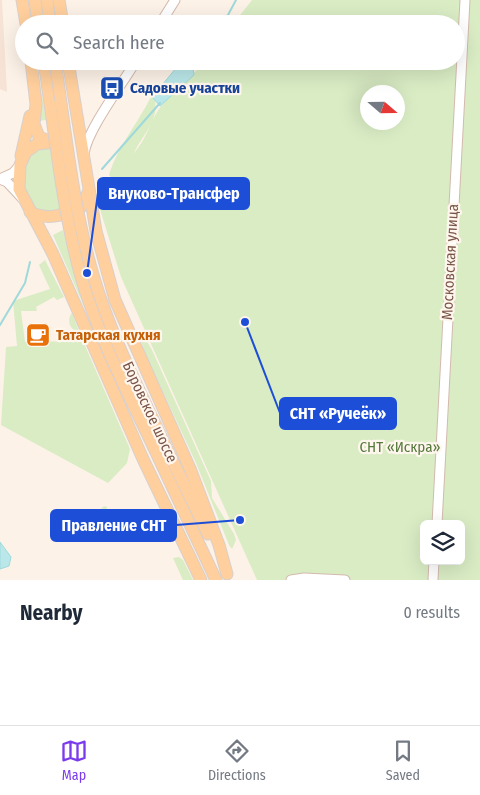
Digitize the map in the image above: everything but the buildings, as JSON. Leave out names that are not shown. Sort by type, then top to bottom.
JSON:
[{"type":"main road","points":[[22,0],[24,15]]},
{"type":"main road","points":[[35,0],[37,15]]},
{"type":"main road","points":[[47,0],[49,15]]},
{"type":"main road","points":[[59,0],[62,15]]},
{"type":"main road","points":[[32,70],[36,133],[41,138],[81,144]]},
{"type":"main road","name":"Боровское шоссе","points":[[45,70],[60,175],[80,274],[105,343],[229,577]]},
{"type":"main road","name":"Боровское шоссе","points":[[56,70],[77,205],[94,278],[114,335],[216,580]]},
{"type":"main road","points":[[69,70],[98,239],[118,310],[197,487],[229,577]]},
{"type":"main road","points":[[35,95],[20,164],[18,184],[30,212],[53,253],[139,450],[201,580]]},
{"type":"main road","points":[[20,164],[24,154],[33,146],[60,141]]},
{"type":"main road","points":[[30,212],[42,217],[57,216],[81,207],[89,191]]},
{"type":"main road","points":[[53,253],[49,230],[57,216]]},
{"type":"street","points":[[166,15],[175,0]]},
{"type":"street","name":"Московская улица","points":[[464,15],[465,0]]},
{"type":"street","points":[[81,144],[130,70]]},
{"type":"street","name":"Московская улица","points":[[437,520],[461,70]]},
{"type":"street","points":[[77,118],[89,125],[100,118]]},
{"type":"street","points":[[84,164],[85,148],[100,118]]},
{"type":"street","points":[[0,179],[13,173],[20,164]]},
{"type":"street","points":[[0,179],[7,182],[23,198]]},
{"type":"street","points":[[433,580],[434,565]]},
{"type":"street","points":[[291,580],[304,578],[345,580]]},
{"type":"shaded area","points":[[0,0],[2,0],[7,92],[0,89]]},
{"type":"green space","name":"СНТ «Искра»","points":[[252,0],[480,0],[480,580],[257,580],[121,277],[98,203],[117,177],[113,179],[109,175],[113,164],[154,90],[152,97],[156,108],[152,122],[166,100],[196,70],[465,70],[465,15],[240,15]],"holes":[[[151,124],[143,141],[134,153]]]},
{"type":"green space","points":[[40,84],[46,120],[38,121]]},
{"type":"green space","points":[[50,148],[60,209],[45,211],[33,205],[29,199],[25,191],[24,173],[26,164],[35,151]]},
{"type":"green space","points":[[63,230],[85,309],[53,235]]},
{"type":"green space","points":[[45,260],[64,297],[57,300],[54,297],[36,307],[37,311],[21,311],[25,342],[83,341],[130,449],[127,463],[108,483],[1,425],[6,347],[17,346],[13,301],[50,289],[39,265]]},
{"type":"green space","points":[[72,313],[78,332],[70,324],[69,319]]},
{"type":"green space","points":[[139,334],[143,335],[152,350],[211,481],[212,498],[234,534],[236,540],[232,549],[196,463],[145,353]]},
{"type":"green space","points":[[104,506],[107,507],[106,513],[79,539],[74,536]]},
{"type":"green space","points":[[179,557],[183,560],[193,580],[183,580],[173,558]]},
{"type":"water","points":[[174,70],[193,70],[194,75],[160,106],[152,97]]},
{"type":"water","points":[[0,542],[11,557],[9,566],[0,569]]},
{"type":"waterway","points":[[228,15],[236,0]]},
{"type":"waterway","points":[[102,169],[160,103]]},
{"type":"waterway","points":[[0,325],[25,283],[30,262]]},
{"type":"place","name":"Садовые участки","points":[[112,88]]},
{"type":"place","name":"Внуково-Трансфер","points":[[87,273]]},
{"type":"place","name":"СНТ «Ручеёк»","points":[[245,322]]},
{"type":"place","name":"Татарская кухня","points":[[38,335]]},
{"type":"place","name":"Правление СНТ","points":[[240,520]]}]
